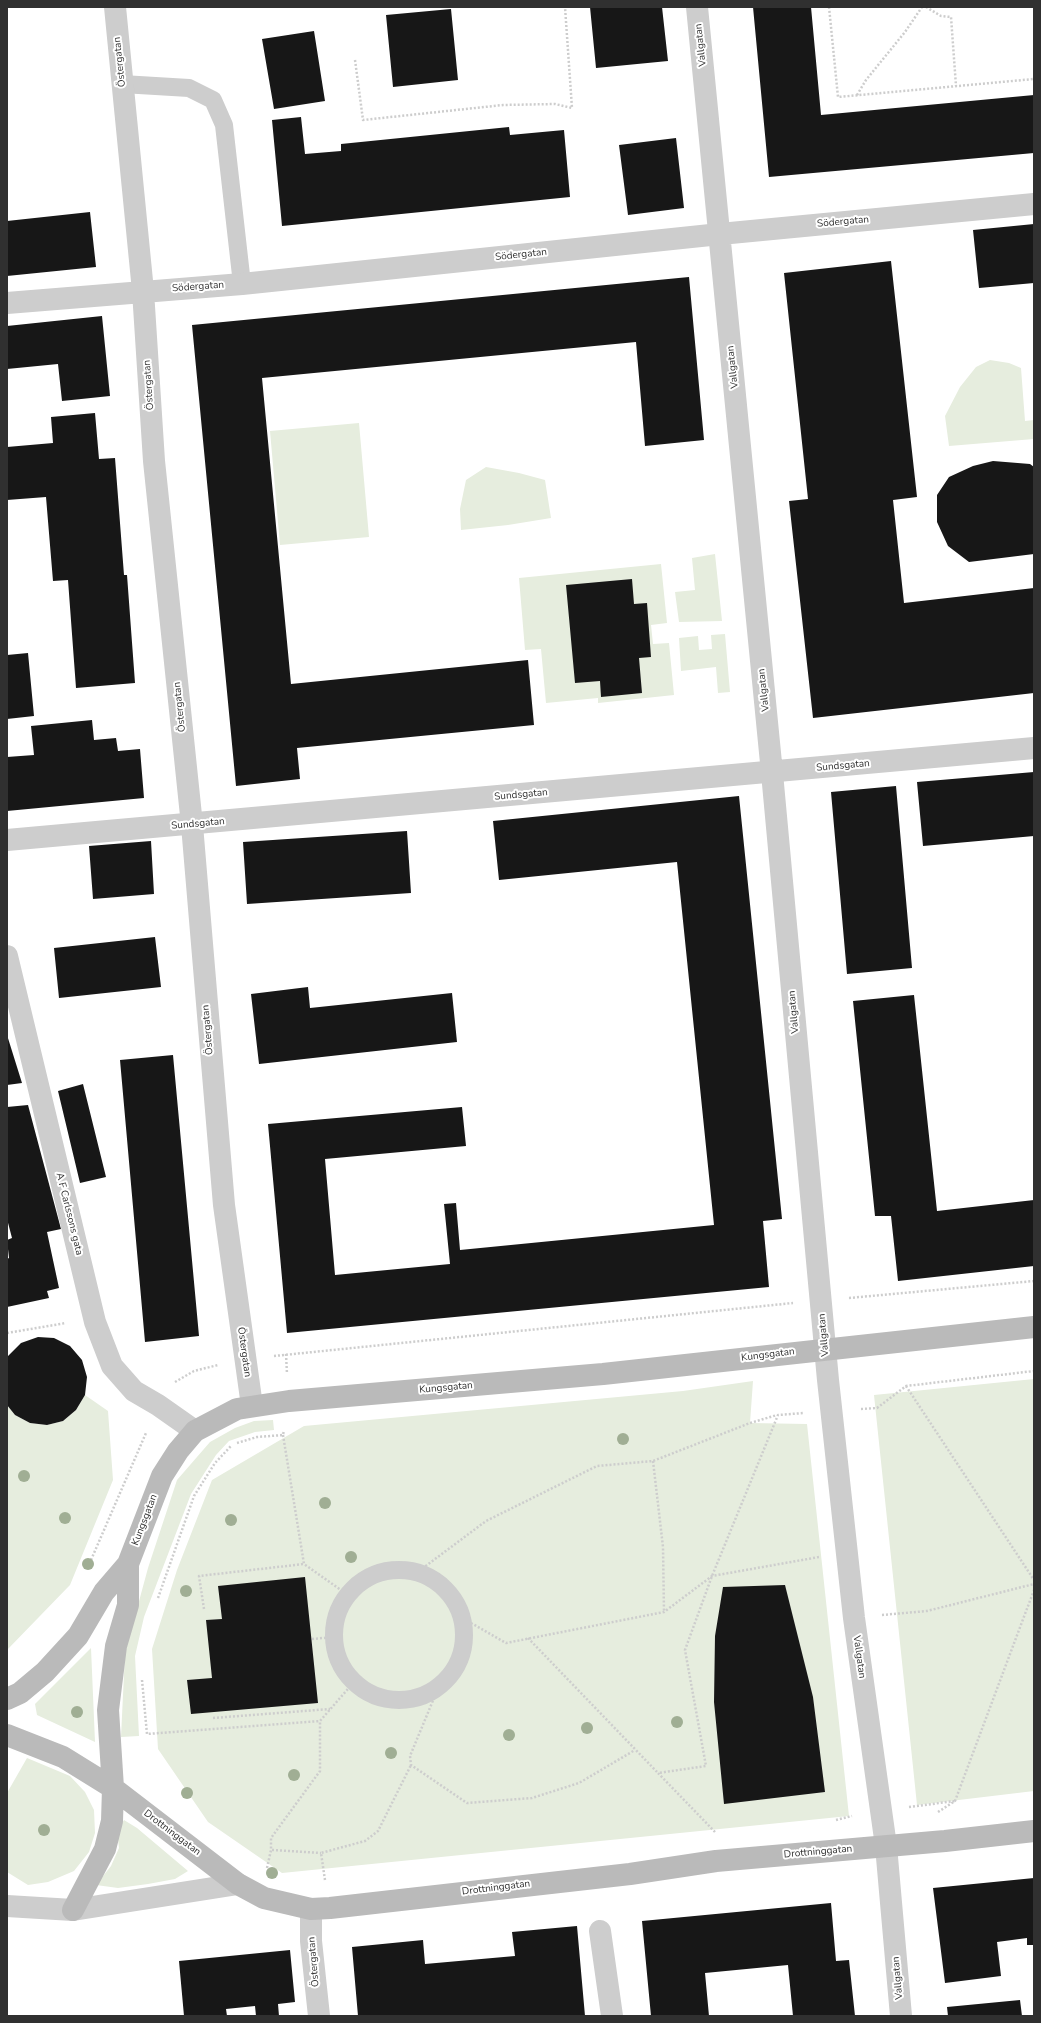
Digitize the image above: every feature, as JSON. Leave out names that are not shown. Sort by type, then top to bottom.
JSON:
[{"type":"street","name":"Östergatan","points":[[115,7],[143,291],[154,461],[192,825],[224,1205],[252,1406]]},
{"type":"street","name":"Vallgatan","points":[[697,7],[772,773],[831,1411],[854,1618],[886,1846],[901,2016]]},
{"type":"street","name":"Södergatan","points":[[7,304],[143,291],[242,284],[720,234],[1034,204]]},
{"type":"street","name":"Sundsgatan","points":[[7,840],[192,825],[1034,748]]},
{"type":"street","name":"A F Carlssons gata","points":[[7,956],[95,1322],[112,1366],[121,1379],[134,1391],[158,1405],[195,1431]]},
{"type":"street","name":"Kungsgatan","points":[[7,1699],[20,1694],[50,1667],[78,1636],[104,1592],[128,1564],[162,1476],[178,1451],[195,1431],[237,1409],[289,1401],[603,1374],[1034,1327]]},
{"type":"street","points":[[73,1910],[105,1849],[112,1821],[113,1788],[108,1710],[116,1646],[128,1605],[128,1564]]},
{"type":"street","name":"Drottninggatan","points":[[7,1735],[63,1757],[113,1788],[238,1884],[264,1898],[320,1909],[630,1874],[716,1861],[1034,1831]]},
{"type":"street","points":[[7,1906],[73,1910],[238,1884]]},
{"type":"street","name":"Östergatan","points":[[319,2016],[311,1941],[320,1909]]},
{"type":"street","points":[[600,1931],[612,2016]]},
{"type":"lane","points":[[122,84],[189,88],[213,100],[224,125],[242,284]]},
{"type":"lane","points":[[396,1568],[419,1571],[440,1582],[464,1619],[465,1642],[459,1663],[448,1680],[431,1693],[411,1700],[391,1700],[371,1694],[354,1682],[341,1666],[334,1637],[334,1626],[341,1604],[348,1595],[355,1586],[374,1574],[396,1568]]},
{"type":"path","points":[[355,60],[363,120],[503,105],[555,104],[572,108],[565,7]]},
{"type":"path","points":[[829,7],[838,97],[1034,79]]},
{"type":"path","points":[[857,95],[866,80],[905,32],[922,7]]},
{"type":"path","points":[[926,7],[941,16],[951,17],[956,86]]},
{"type":"path","points":[[246,1361],[286,1354],[821,1300],[1034,1281]]},
{"type":"path","points":[[7,1333],[57,1323],[95,1322]]},
{"type":"path","points":[[286,1354],[289,1401],[283,1435],[304,1564]]},
{"type":"path","points":[[419,1571],[486,1521],[597,1466],[653,1461],[750,1423],[778,1415],[876,1408],[906,1386],[1034,1371]]},
{"type":"path","points":[[906,1386],[1034,1580]]},
{"type":"path","points":[[658,1774],[706,1766],[685,1650],[712,1576],[778,1415]]},
{"type":"path","points":[[157,1603],[194,1496],[215,1463],[233,1444],[257,1438],[283,1435]]},
{"type":"path","points":[[653,1461],[664,1547],[664,1612]]},
{"type":"path","points":[[464,1619],[506,1643],[664,1612],[712,1576],[847,1552]]},
{"type":"path","points":[[204,1608],[198,1576],[304,1564],[348,1595]]},
{"type":"path","points":[[854,1618],[927,1611],[1034,1584]]},
{"type":"path","points":[[936,1813],[955,1801],[1034,1590]]},
{"type":"path","points":[[312,1639],[334,1637]]},
{"type":"path","points":[[528,1638],[716,1833]]},
{"type":"path","points":[[142,1676],[147,1734],[320,1721],[354,1682]]},
{"type":"path","points":[[272,1850],[321,1853],[365,1841],[378,1831],[411,1765],[410,1756],[439,1686]]},
{"type":"path","points":[[213,1718],[331,1709]]},
{"type":"path","points":[[411,1765],[467,1803],[532,1798],[579,1783],[635,1750]]},
{"type":"path","points":[[834,1820],[880,1810],[955,1801]]},
{"type":"path","points":[[320,1909],[321,1853]]},
{"type":"green space","points":[[990,360],[1009,363],[1021,368],[1025,421],[1034,420],[1034,439],[949,446],[945,416],[960,387],[976,367]]},
{"type":"green space","points":[[359,423],[369,537],[280,545],[270,431]]},
{"type":"green space","points":[[486,467],[519,473],[545,480],[551,518],[508,525],[461,530],[460,509],[466,480]]},
{"type":"green space","points":[[715,554],[722,621],[679,622],[675,592],[695,590],[692,558]]},
{"type":"green space","points":[[661,564],[667,623],[651,625],[653,644],[669,643],[674,695],[598,703],[598,698],[546,703],[541,649],[525,650],[519,578]]},
{"type":"green space","points":[[725,634],[730,692],[718,693],[716,667],[681,671],[679,638],[698,636],[699,650],[712,649],[711,635]]},
{"type":"green space","points":[[1034,1379],[1034,1791],[917,1805],[874,1395]]},
{"type":"green space","points":[[753,1381],[750,1423],[807,1424],[849,1816],[282,1873],[208,1822],[158,1749],[152,1649],[177,1570],[212,1480],[304,1426],[683,1391]]},
{"type":"green space","points":[[85,1395],[108,1411],[113,1480],[70,1585],[7,1650],[7,1405],[15,1415],[30,1423],[47,1425],[63,1421],[76,1410]]},
{"type":"green space","points":[[273,1420],[274,1430],[255,1432],[229,1441],[216,1455],[191,1494],[144,1617],[135,1656],[139,1736],[121,1737],[125,1653],[148,1568],[177,1480],[210,1442],[235,1428],[254,1421]]},
{"type":"green space","points":[[91,1648],[95,1742],[37,1715],[35,1704]]},
{"type":"green space","points":[[27,1758],[70,1776],[85,1792],[94,1810],[95,1833],[89,1852],[74,1871],[48,1882],[28,1885],[7,1872],[7,1793]]},
{"type":"green space","points":[[124,1820],[137,1828],[188,1871],[175,1879],[148,1884],[118,1888],[96,1885],[111,1866],[119,1848],[117,1831]]},
{"type":"building","points":[[590,7],[662,7],[668,61],[596,68]]},
{"type":"building","points":[[753,7],[811,7],[821,115],[1034,95],[1034,153],[769,177]]},
{"type":"building","points":[[451,9],[458,80],[393,87],[386,15]]},
{"type":"building","points":[[314,31],[325,101],[274,109],[262,39]]},
{"type":"building","points":[[301,117],[305,154],[341,151],[341,144],[509,127],[510,135],[564,130],[570,197],[282,226],[272,120]]},
{"type":"building","points":[[676,138],[684,208],[628,215],[619,145]]},
{"type":"building","points":[[90,212],[96,267],[7,276],[7,221]]},
{"type":"building","points":[[1034,224],[1034,283],[979,288],[973,230]]},
{"type":"building","points":[[891,261],[917,497],[893,500],[904,603],[1034,588],[1034,693],[813,718],[789,501],[808,499],[784,273]]},
{"type":"building","points":[[689,277],[704,440],[645,446],[636,342],[262,378],[291,684],[528,660],[534,725],[297,748],[300,779],[236,786],[192,325]]},
{"type":"building","points":[[102,316],[110,396],[62,401],[58,364],[7,369],[7,326]]},
{"type":"building","points":[[95,413],[99,459],[115,458],[124,575],[127,575],[135,683],[76,688],[68,580],[53,581],[46,497],[7,500],[7,447],[53,443],[51,417]]},
{"type":"building","points":[[993,461],[1030,464],[1034,467],[1034,554],[969,562],[948,546],[937,522],[937,495],[949,477],[973,466]]},
{"type":"building","points":[[632,579],[634,604],[647,603],[651,657],[639,658],[642,693],[601,697],[600,681],[575,683],[566,585]]},
{"type":"building","points":[[28,653],[34,716],[7,719],[7,655]]},
{"type":"building","points":[[92,720],[94,740],[116,738],[118,751],[140,749],[144,798],[7,811],[7,757],[34,755],[31,726]]},
{"type":"building","points":[[1034,772],[1034,836],[923,846],[917,782]]},
{"type":"building","points":[[896,786],[912,968],[847,974],[831,792]]},
{"type":"building","points":[[739,796],[782,1219],[763,1221],[769,1287],[287,1333],[268,1124],[462,1107],[466,1146],[325,1159],[335,1275],[450,1264],[444,1204],[456,1203],[460,1250],[714,1225],[677,862],[499,880],[493,821]]},
{"type":"building","points":[[407,831],[411,893],[247,904],[243,842]]},
{"type":"building","points":[[151,841],[154,894],[93,899],[89,846]]},
{"type":"building","points":[[155,937],[161,987],[59,998],[54,948]]},
{"type":"building","points":[[308,987],[310,1008],[452,993],[457,1042],[259,1064],[251,994]]},
{"type":"building","points":[[914,995],[937,1211],[1034,1200],[1034,1266],[898,1281],[891,1216],[875,1216],[853,1001]]},
{"type":"building","points":[[7,1035],[22,1083],[7,1085]]},
{"type":"building","points":[[173,1055],[199,1336],[145,1342],[120,1060]]},
{"type":"building","points":[[83,1084],[106,1177],[80,1183],[58,1091]]},
{"type":"building","points":[[28,1105],[61,1229],[47,1232],[59,1288],[47,1291],[49,1298],[7,1307],[7,1259],[9,1258],[7,1240],[12,1238],[7,1219],[7,1107]]},
{"type":"building","points":[[38,1337],[54,1338],[70,1346],[82,1360],[87,1377],[85,1395],[76,1410],[63,1421],[47,1425],[30,1423],[15,1415],[7,1405],[7,1357],[21,1343]]},
{"type":"building","points":[[305,1577],[318,1703],[191,1714],[187,1680],[212,1678],[206,1620],[222,1619],[218,1586]]},
{"type":"building","points":[[785,1585],[813,1697],[825,1792],[724,1804],[714,1702],[715,1636],[723,1587]]},
{"type":"building","points":[[1034,1878],[1034,1945],[1027,1945],[1027,1938],[997,1942],[1001,1976],[945,1983],[933,1888]]},
{"type":"building","points":[[831,1903],[836,1961],[849,1960],[855,2016],[793,2016],[788,1965],[705,1973],[709,2016],[651,2016],[642,1921]]},
{"type":"building","points":[[577,1926],[585,2016],[358,2016],[352,1947],[423,1940],[425,1964],[515,1956],[512,1932]]},
{"type":"building","points":[[290,1950],[295,2002],[278,2004],[279,2016],[256,2016],[255,2006],[226,2009],[227,2016],[184,2016],[179,1961]]},
{"type":"building","points":[[1020,2000],[1022,2016],[948,2016],[947,2007]]}]
